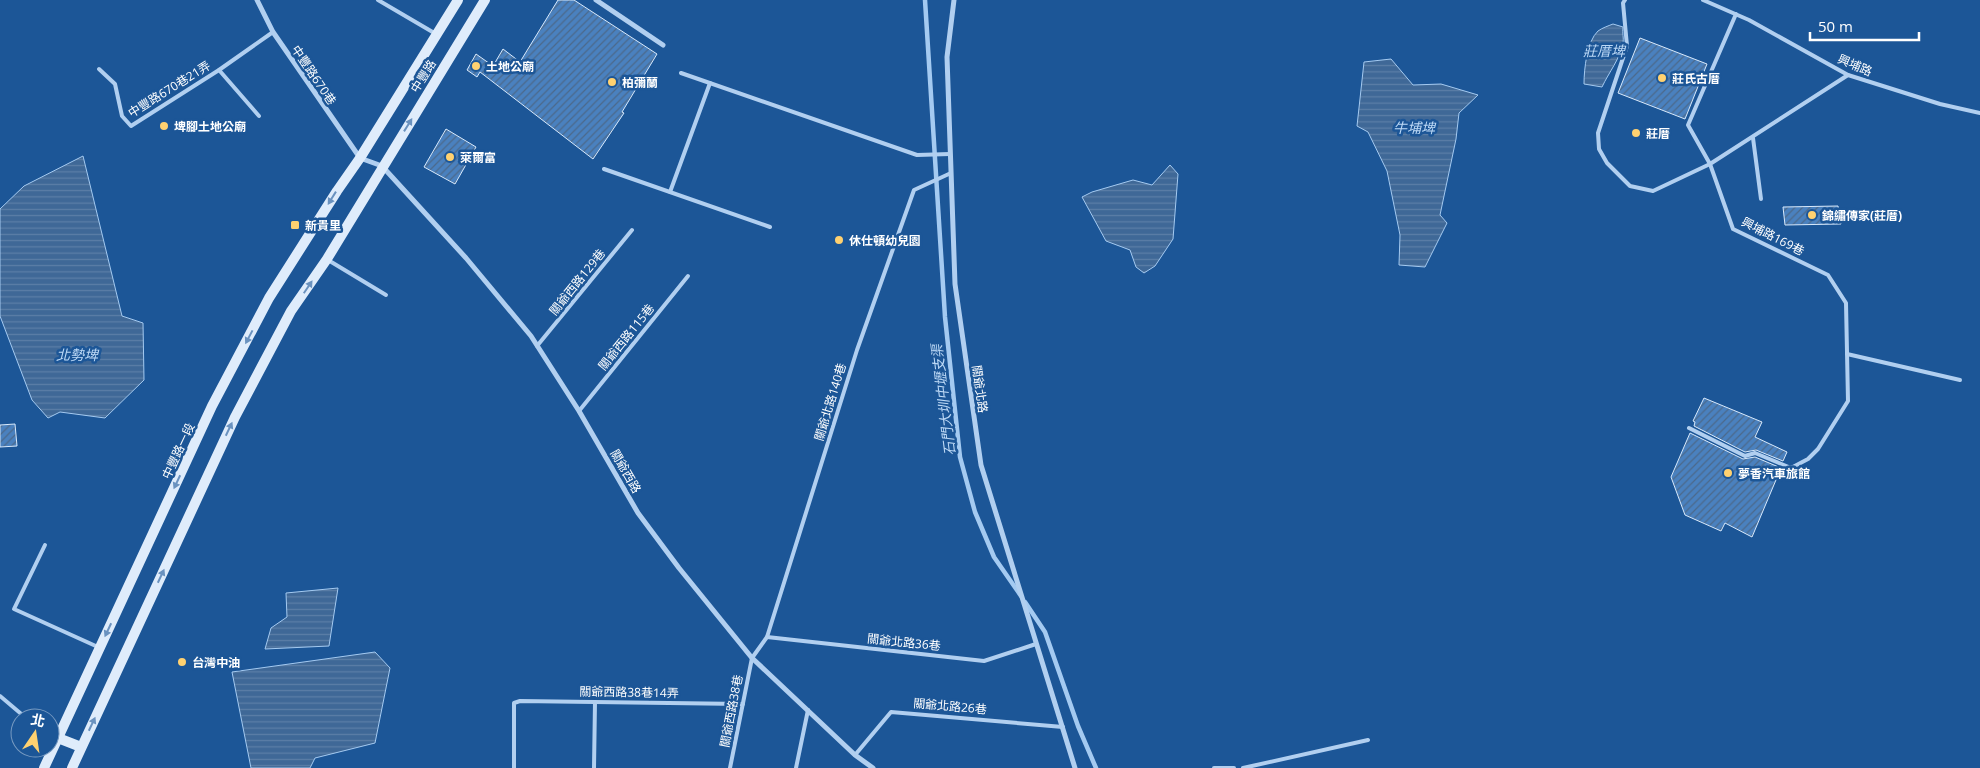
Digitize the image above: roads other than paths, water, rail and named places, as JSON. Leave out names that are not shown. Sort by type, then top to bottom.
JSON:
[{"type":"main road","name":"中豐路","points":[[360,158],[458,0]]},
{"type":"main road","name":"中豐路","points":[[382,166],[485,0]]},
{"type":"main road","name":"中豐路一段","points":[[60,725],[100,648],[212,406],[269,298],[360,158]]},
{"type":"main road","points":[[72,768],[235,417],[291,311],[326,259],[382,166]]},
{"type":"main road","points":[[60,738],[81,747]]},
{"type":"street","name":"中豐路670巷","points":[[257,0],[273,32],[360,158]]},
{"type":"street","points":[[596,0],[662,45]]},
{"type":"street","name":"關爺北路","points":[[954,0],[947,57],[955,284],[981,465],[1075,768]]},
{"type":"street","points":[[360,158],[382,166]]},
{"type":"street","name":"關爺西路","points":[[382,166],[466,258],[531,336],[579,411],[638,513],[679,568],[752,658],[855,755],[873,768]]},
{"type":"lane","points":[[378,0],[437,35]]},
{"type":"lane","points":[[1625,0],[1623,3],[1627,46],[1598,133],[1599,149],[1607,163],[1630,186],[1653,191],[1710,164],[1848,75]]},
{"type":"lane","name":"興埔路","points":[[1703,0],[1736,14],[1848,75],[1940,104],[1980,113]]},
{"type":"lane","name":"興埔路169巷","points":[[1690,428],[1745,456],[1755,452],[1791,468],[1808,459],[1818,449],[1848,401],[1846,303],[1828,275],[1733,228],[1710,164],[1688,125],[1736,14]]},
{"type":"lane","name":"中豐路670巷21弄","points":[[99,69],[115,84],[122,116],[131,126],[219,70],[273,32]]},
{"type":"lane","points":[[219,70],[259,116]]},
{"type":"lane","points":[[681,73],[917,155],[950,154]]},
{"type":"lane","points":[[670,192],[710,83]]},
{"type":"lane","points":[[1752,138],[1761,199]]},
{"type":"lane","points":[[604,168],[770,227]]},
{"type":"lane","name":"關爺北路140巷","points":[[752,658],[767,637],[857,350],[914,190],[951,173]]},
{"type":"lane","name":"關爺西路129巷","points":[[537,346],[632,230]]},
{"type":"lane","points":[[326,259],[386,295]]},
{"type":"lane","name":"關爺西路115巷","points":[[579,411],[688,276]]},
{"type":"lane","points":[[1847,354],[1960,380]]},
{"type":"lane","points":[[44,544],[14,609],[100,648]]},
{"type":"lane","name":"關爺北路36巷","points":[[767,637],[984,660],[1036,644]]},
{"type":"lane","name":"關爺西路38巷","points":[[730,768],[752,658]]},
{"type":"lane","points":[[0,696],[14,708]]},
{"type":"lane","name":"關爺西路38巷14弄","points":[[514,768],[514,702],[743,704]]},
{"type":"lane","points":[[594,768],[595,702]]},
{"type":"lane","points":[[796,768],[808,710]]},
{"type":"lane","name":"關爺北路26巷","points":[[855,755],[891,712],[1063,727]]},
{"type":"lane","points":[[1243,768],[1368,740]]},
{"type":"lane","points":[[1214,768],[1234,768]]},
{"type":"water","name":"莊厝埤","points":[[1613,24],[1623,27],[1622,49],[1617,60],[1602,87],[1584,84],[1591,41],[1598,31]]},
{"type":"water","name":"牛埔埤","points":[[1391,59],[1413,85],[1441,84],[1478,95],[1459,113],[1456,139],[1440,215],[1447,223],[1425,267],[1399,265],[1400,235],[1387,171],[1368,132],[1357,126],[1364,62]]},
{"type":"water","name":"北勢埤","points":[[83,156],[122,316],[143,323],[144,380],[105,418],[60,412],[48,418],[32,400],[0,316],[0,209],[24,186]]},
{"type":"water","points":[[1170,165],[1178,174],[1173,239],[1155,266],[1144,273],[1136,267],[1130,250],[1106,241],[1082,197],[1092,192],[1133,180],[1152,185]]},
{"type":"water","points":[[338,588],[329,646],[265,649],[271,628],[287,617],[286,593]]},
{"type":"water","points":[[375,652],[390,668],[375,743],[315,758],[310,768],[251,768],[232,672]]},
{"type":"waterway","name":"石門大圳中壢支渠","points":[[925,0],[945,317],[960,457],[975,512],[994,557],[1021,596]]},
{"type":"waterway","name":"石門大圳中壢支渠","points":[[1025,602],[1045,632],[1078,726],[1096,768]]},
{"type":"place","name":"土地公廟","points":[[476,66]]},
{"type":"place","name":"莊氏古厝","points":[[1662,78]]},
{"type":"place","name":"柏彌蘭","points":[[612,82]]},
{"type":"place","name":"埤腳土地公廟","points":[[164,126]]},
{"type":"place","name":"莊厝","points":[[1636,133]]},
{"type":"place","name":"萊爾富","points":[[450,157]]},
{"type":"place","name":"錦繡傳家(莊厝)","points":[[1812,215]]},
{"type":"place","name":"新貴里","points":[[295,225]]},
{"type":"place","name":"休仕頓幼兒園","points":[[839,240]]},
{"type":"place","name":"夢香汽車旅館","points":[[1728,473]]},
{"type":"place","name":"台灣中油","points":[[182,662]]}]
